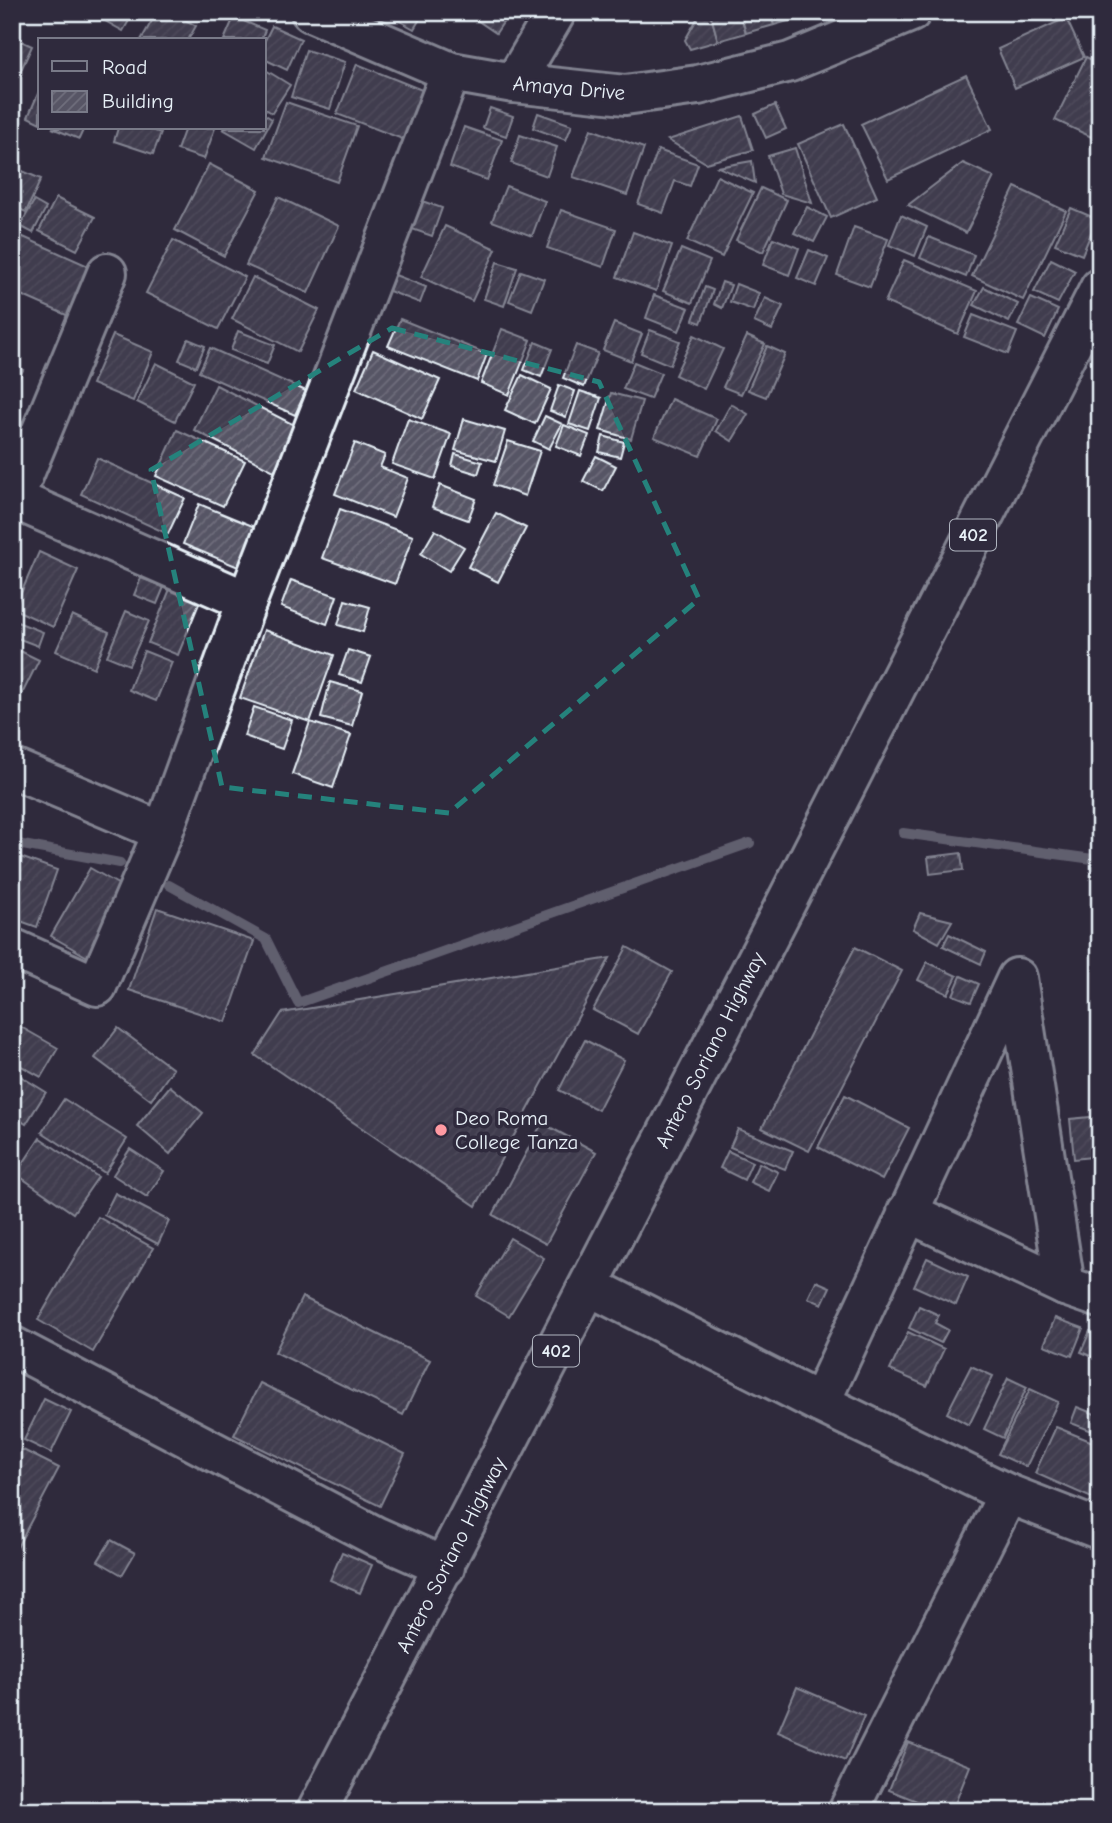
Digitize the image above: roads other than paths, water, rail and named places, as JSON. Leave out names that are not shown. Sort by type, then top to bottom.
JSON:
[{"type":"street","name":"Amaya Drive","points":[[311,12],[451,72],[514,83],[625,95],[698,85],[800,59],[911,12]]},
{"type":"street","points":[[514,83],[556,12]]},
{"type":"street","points":[[12,948],[97,986],[163,832],[247,601],[451,72]]},
{"type":"street","points":[[107,273],[13,498],[247,601]]},
{"type":"street","name":"Antero Soriano Highway","points":[[317,1811],[445,1567],[1100,288]]},
{"type":"street","points":[[12,768],[163,832]]},
{"type":"street","points":[[820,1403],[1017,978],[1082,1292]]},
{"type":"street","points":[[907,1212],[1082,1292]]},
{"type":"street","points":[[589,1286],[1008,1494],[1096,1528]]},
{"type":"street","points":[[12,1346],[377,1537],[445,1567]]},
{"type":"street","points":[[848,1811],[1008,1494]]},
{"type":"waterway","points":[[903,833],[1100,860]]},
{"type":"waterway","points":[[12,843],[120,863]]},
{"type":"waterway","points":[[169,885],[266,939],[298,1003],[750,843]]},
{"type":"place","name":"Deo Roma College Tanza","points":[[441,1130]]}]
